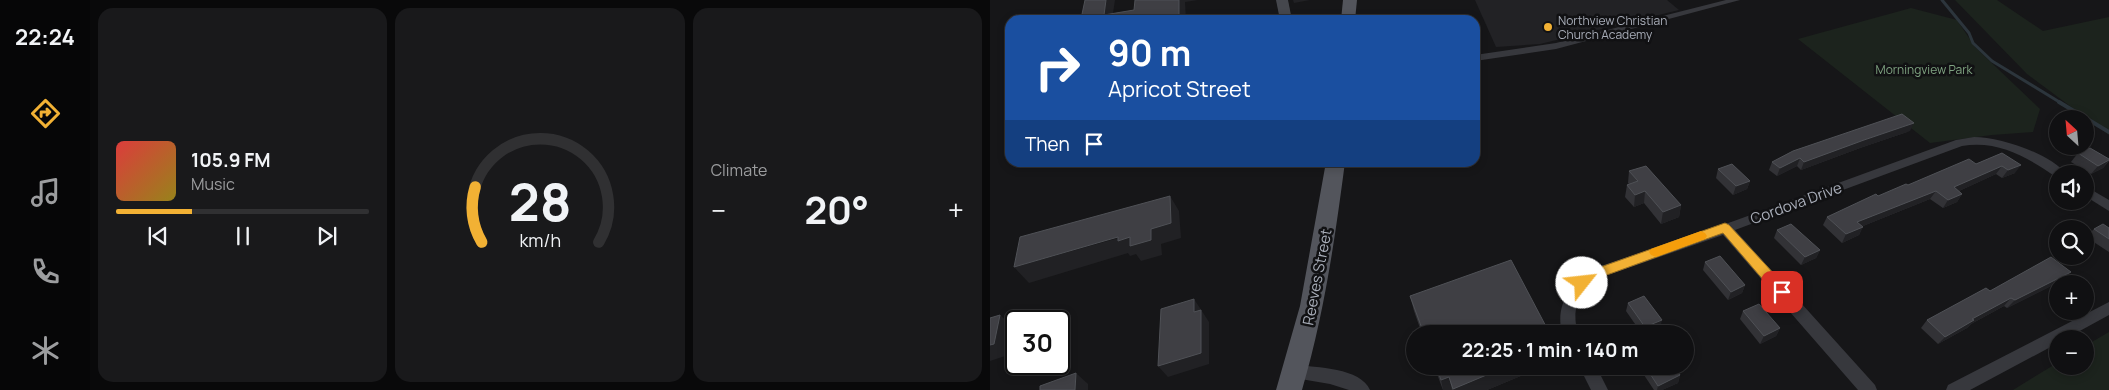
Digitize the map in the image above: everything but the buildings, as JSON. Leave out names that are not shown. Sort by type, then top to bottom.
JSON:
[{"type":"main road","points":[[1282,0],[1285,15]]},
{"type":"main road","points":[[1348,15],[1350,0]]},
{"type":"main road","name":"Reeves Street","points":[[1292,381],[1307,329],[1324,247],[1335,167]]},
{"type":"street","points":[[1480,57],[1556,46],[1736,0]]},
{"type":"street","name":"Cordova Drive","points":[[1569,325],[1567,314],[1571,299],[1582,283],[1591,277],[1966,141],[1989,141],[2012,147],[2035,157],[2049,167]]},
{"type":"street","points":[[2094,196],[2109,206]]},
{"type":"street","points":[[1725,228],[1869,390]]},
{"type":"street","points":[[1954,390],[2109,308]]},
{"type":"street","points":[[1592,375],[1600,390]]},
{"type":"street","points":[[1292,381],[1339,377],[1350,381],[1362,390]]},
{"type":"shaded area","name":"Northview Christian Church Academy","points":[[1475,0],[1667,0],[1679,10],[1540,44],[1496,47]]},
{"type":"green space","points":[[1955,0],[1997,0],[2043,31],[2109,17],[2109,135],[2094,124],[2094,110],[2075,110],[2027,74]]},
{"type":"green space","name":"Morningview Park","points":[[1911,8],[1957,20],[1975,47],[2040,109],[2033,132],[1930,143],[1798,39]]},
{"type":"green space","points":[[2109,332],[2109,390],[2013,390],[2049,368],[2049,375],[2094,375],[2094,341]]},
{"type":"waterway","points":[[1942,0],[1969,33],[1973,43],[1992,61],[2061,103]]},
{"type":"waterway","points":[[2059,102],[2109,132]]},
{"type":"slow traffic","points":[[1656,252],[1701,236]]},
{"type":"place","name":"Northview Christian Church Academy","points":[[1548,27]]},
{"type":"route","points":[[1582,283],[1600,272],[1725,228],[1782,292]]}]
